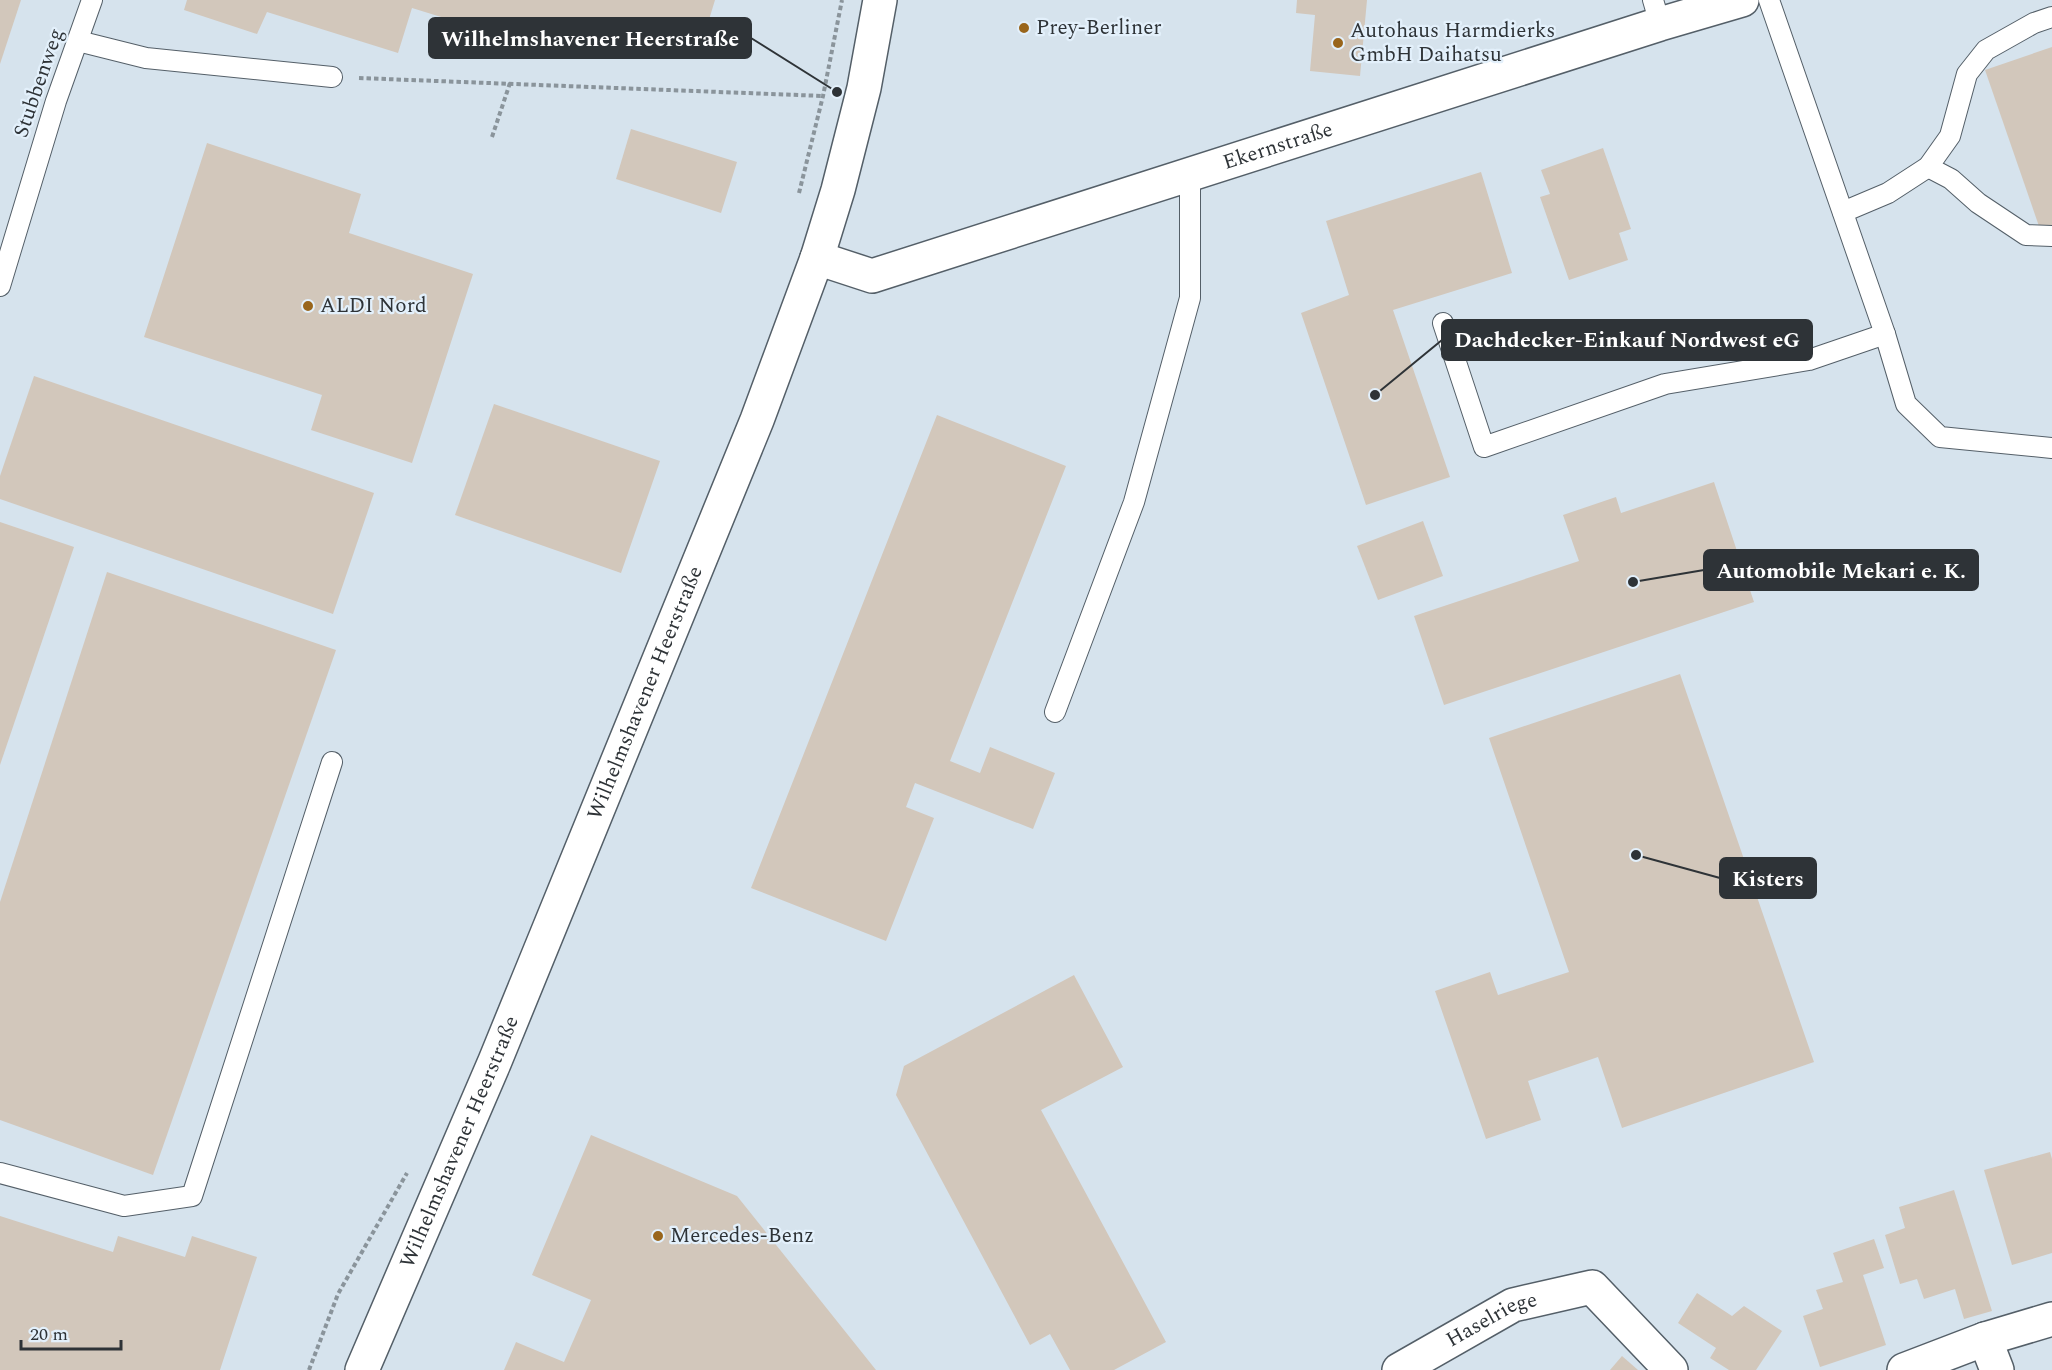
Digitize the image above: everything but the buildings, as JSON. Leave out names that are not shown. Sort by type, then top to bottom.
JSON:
[{"type":"street","name":"Wilhelmshavener Heerstraße","points":[[362,1370],[495,1061],[757,420],[817,258],[838,190],[864,88],[880,0]]},
{"type":"street","name":"Ekernstraße","points":[[817,258],[872,276],[1190,175],[1656,12],[1742,0]]},
{"type":"street","name":"Haselriege","points":[[1399,1370],[1513,1305],[1592,1287],[1671,1370]]},
{"type":"street","points":[[1904,1370],[1985,1339],[2051,1322]]},
{"type":"street","points":[[1985,1339],[1997,1370]]},
{"type":"lane","name":"Stubbenweg","points":[[0,286],[56,101],[92,0]]},
{"type":"lane","points":[[1769,0],[1885,334],[1906,404],[1940,437],[2052,448]]},
{"type":"lane","points":[[1843,212],[1888,194],[1928,167],[1950,136],[1967,74],[1986,50],[2034,23],[2052,17]]},
{"type":"lane","points":[[78,41],[146,58],[332,77]]},
{"type":"lane","points":[[1928,167],[1951,179],[1978,203],[2026,235],[2052,236]]},
{"type":"lane","points":[[1055,712],[1134,502],[1190,298],[1190,175]]},
{"type":"lane","points":[[1443,323],[1484,447],[1665,384],[1809,360],[1885,334]]},
{"type":"lane","points":[[0,1173],[124,1206],[192,1196],[332,762]]},
{"type":"path","points":[[797,201],[823,96],[842,0]]},
{"type":"path","points":[[332,77],[823,96]]},
{"type":"path","points":[[492,137],[510,83]]},
{"type":"path","points":[[309,1370],[338,1294],[408,1171]]},
{"type":"place","name":"Prey-Berliner","points":[[1024,28]]},
{"type":"place","name":"Autohaus Harmdierks GmbH Daihatsu","points":[[1338,43]]},
{"type":"place","name":"Wilhelmshavener Heerstraße","points":[[837,92]]},
{"type":"place","name":"ALDI Nord","points":[[308,306]]},
{"type":"place","name":"Dachdecker-Einkauf Nordwest eG","points":[[1375,395]]},
{"type":"place","name":"Automobile Mekari e. K.","points":[[1633,582]]},
{"type":"place","name":"Kisters","points":[[1636,855]]},
{"type":"place","name":"Mercedes-Benz","points":[[658,1236]]}]
